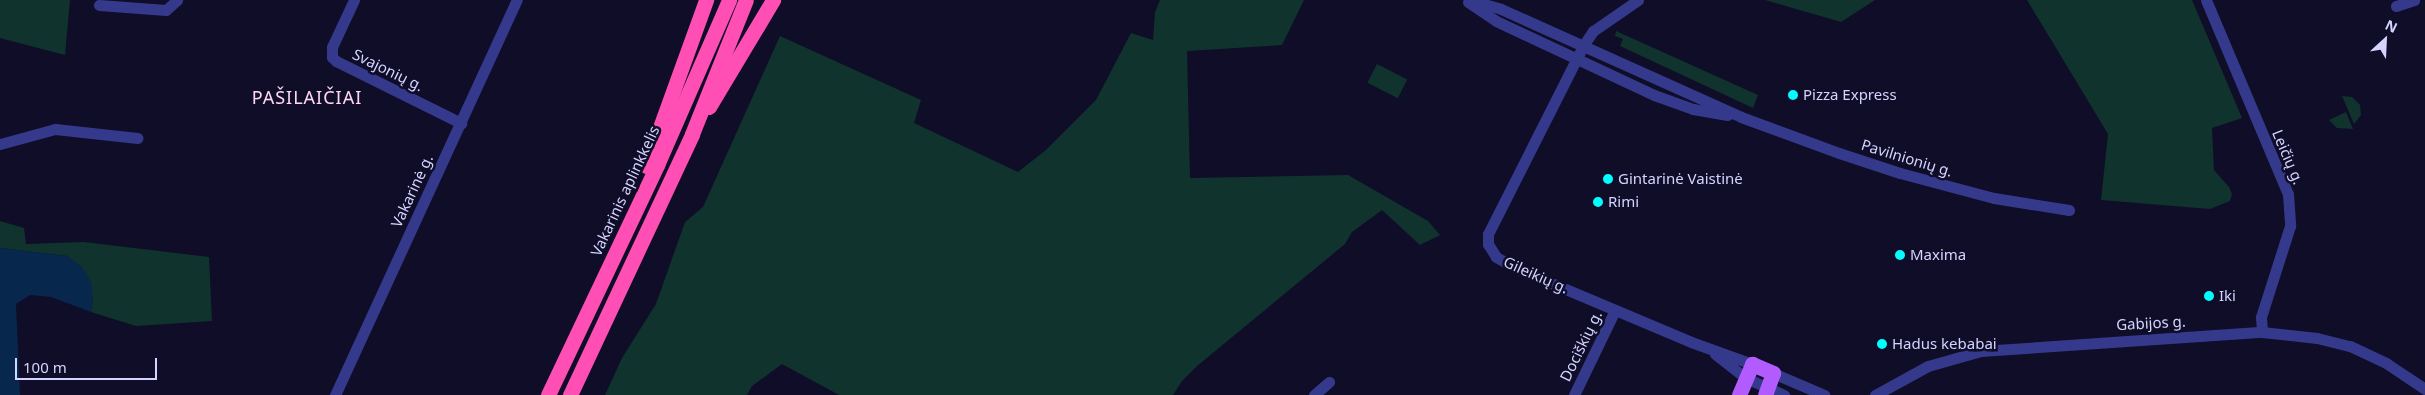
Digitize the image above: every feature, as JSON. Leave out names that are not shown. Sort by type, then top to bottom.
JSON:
[{"type":"highway","points":[[633,213],[644,173],[706,0]]},
{"type":"highway","name":"Vakarinis aplinkkelis","points":[[548,395],[729,0]]},
{"type":"highway","points":[[570,395],[692,134],[746,0]]},
{"type":"highway","points":[[692,134],[773,0]]},
{"type":"main road","name":"Gileikių g.","points":[[1752,364],[1773,373]]},
{"type":"main road","points":[[1739,395],[1752,364]]},
{"type":"main road","points":[[1766,392],[1773,373]]},
{"type":"street","points":[[98,5],[166,10],[177,0]]},
{"type":"street","name":"Svajonių g.","points":[[354,0],[332,47],[332,57],[336,61],[461,123]]},
{"type":"street","name":"Vakarinė g.","points":[[335,395],[517,0]]},
{"type":"street","name":"Pavilnionių g.","points":[[1466,0],[1496,21],[1673,102],[1705,112],[1741,117]]},
{"type":"street","name":"Pavilnionių g.","points":[[1470,0],[1501,9],[1741,117],[1900,173],[1994,198],[2069,210]]},
{"type":"street","name":"Gileikių g.","points":[[1638,0],[1593,31],[1583,46],[1488,234],[1488,244],[1496,257],[1710,350],[1752,364]]},
{"type":"street","name":"Leičių g.","points":[[2206,0],[2288,194],[2290,226],[2261,317],[2262,332]]},
{"type":"street","points":[[2396,6],[2414,0]]},
{"type":"street","points":[[0,144],[54,128],[138,138]]},
{"type":"street","name":"Dociškių g.","points":[[1574,395],[1615,310]]},
{"type":"street","name":"Gabijos g.","points":[[1875,395],[1928,366],[1981,351],[2262,332],[2317,338],[2350,346],[2386,363],[2425,389]]},
{"type":"street","name":"Gileikių g.","points":[[1710,350],[1766,392],[1784,395]]},
{"type":"street","name":"Gileikių g.","points":[[1773,373],[1824,395]]},
{"type":"street","points":[[1314,395],[1329,382]]},
{"type":"green space","points":[[0,0],[70,0],[65,55],[0,38]]},
{"type":"green space","points":[[1160,0],[1304,0],[1282,45],[1187,51],[1190,178],[1348,175],[1428,221],[1440,235],[1420,245],[1382,210],[1352,232],[1345,244],[1197,366],[1182,381],[1173,395],[839,395],[782,364],[752,386],[747,395],[605,395],[622,358],[656,304],[685,222],[703,207],[780,36],[921,100],[914,123],[1018,172],[1046,150],[1096,100],[1131,33],[1153,40],[1155,12]]},
{"type":"green space","points":[[1765,0],[1875,0],[1841,22]]},
{"type":"green space","points":[[2027,0],[2192,0],[2242,118],[2212,128],[2214,170],[2229,187],[2232,194],[2230,201],[2210,209],[2101,200],[2108,134]]},
{"type":"green space","points":[[1616,31],[1758,95],[1753,108],[1620,46],[1623,39],[1615,36]]},
{"type":"green space","points":[[1377,64],[1407,79],[1398,98],[1367,83]]},
{"type":"green space","points":[[2342,96],[2352,97],[2360,105],[2361,115],[2354,124]]},
{"type":"green space","points":[[2346,112],[2353,129],[2337,128],[2329,120]]},
{"type":"green space","points":[[0,221],[24,228],[26,244],[84,242],[209,257],[212,321],[136,326],[91,312],[93,299],[67,256],[0,248]]},
{"type":"water","points":[[0,248],[67,256],[82,267],[91,282],[93,299],[91,312],[51,297],[30,295],[16,304],[20,395],[0,395]]},
{"type":"place","name":"Pizza Express","points":[[1793,95]]},
{"type":"place","name":"Gintarinė Vaistinė","points":[[1608,179]]},
{"type":"place","name":"Rimi","points":[[1598,202]]},
{"type":"place","name":"Maxima","points":[[1900,255]]},
{"type":"place","name":"Iki","points":[[2209,296]]},
{"type":"place","name":"Hadus kebabai","points":[[1882,344]]},
{"type":"district","name":"PAŠILAIČIAI","points":[[307,97]]}]
